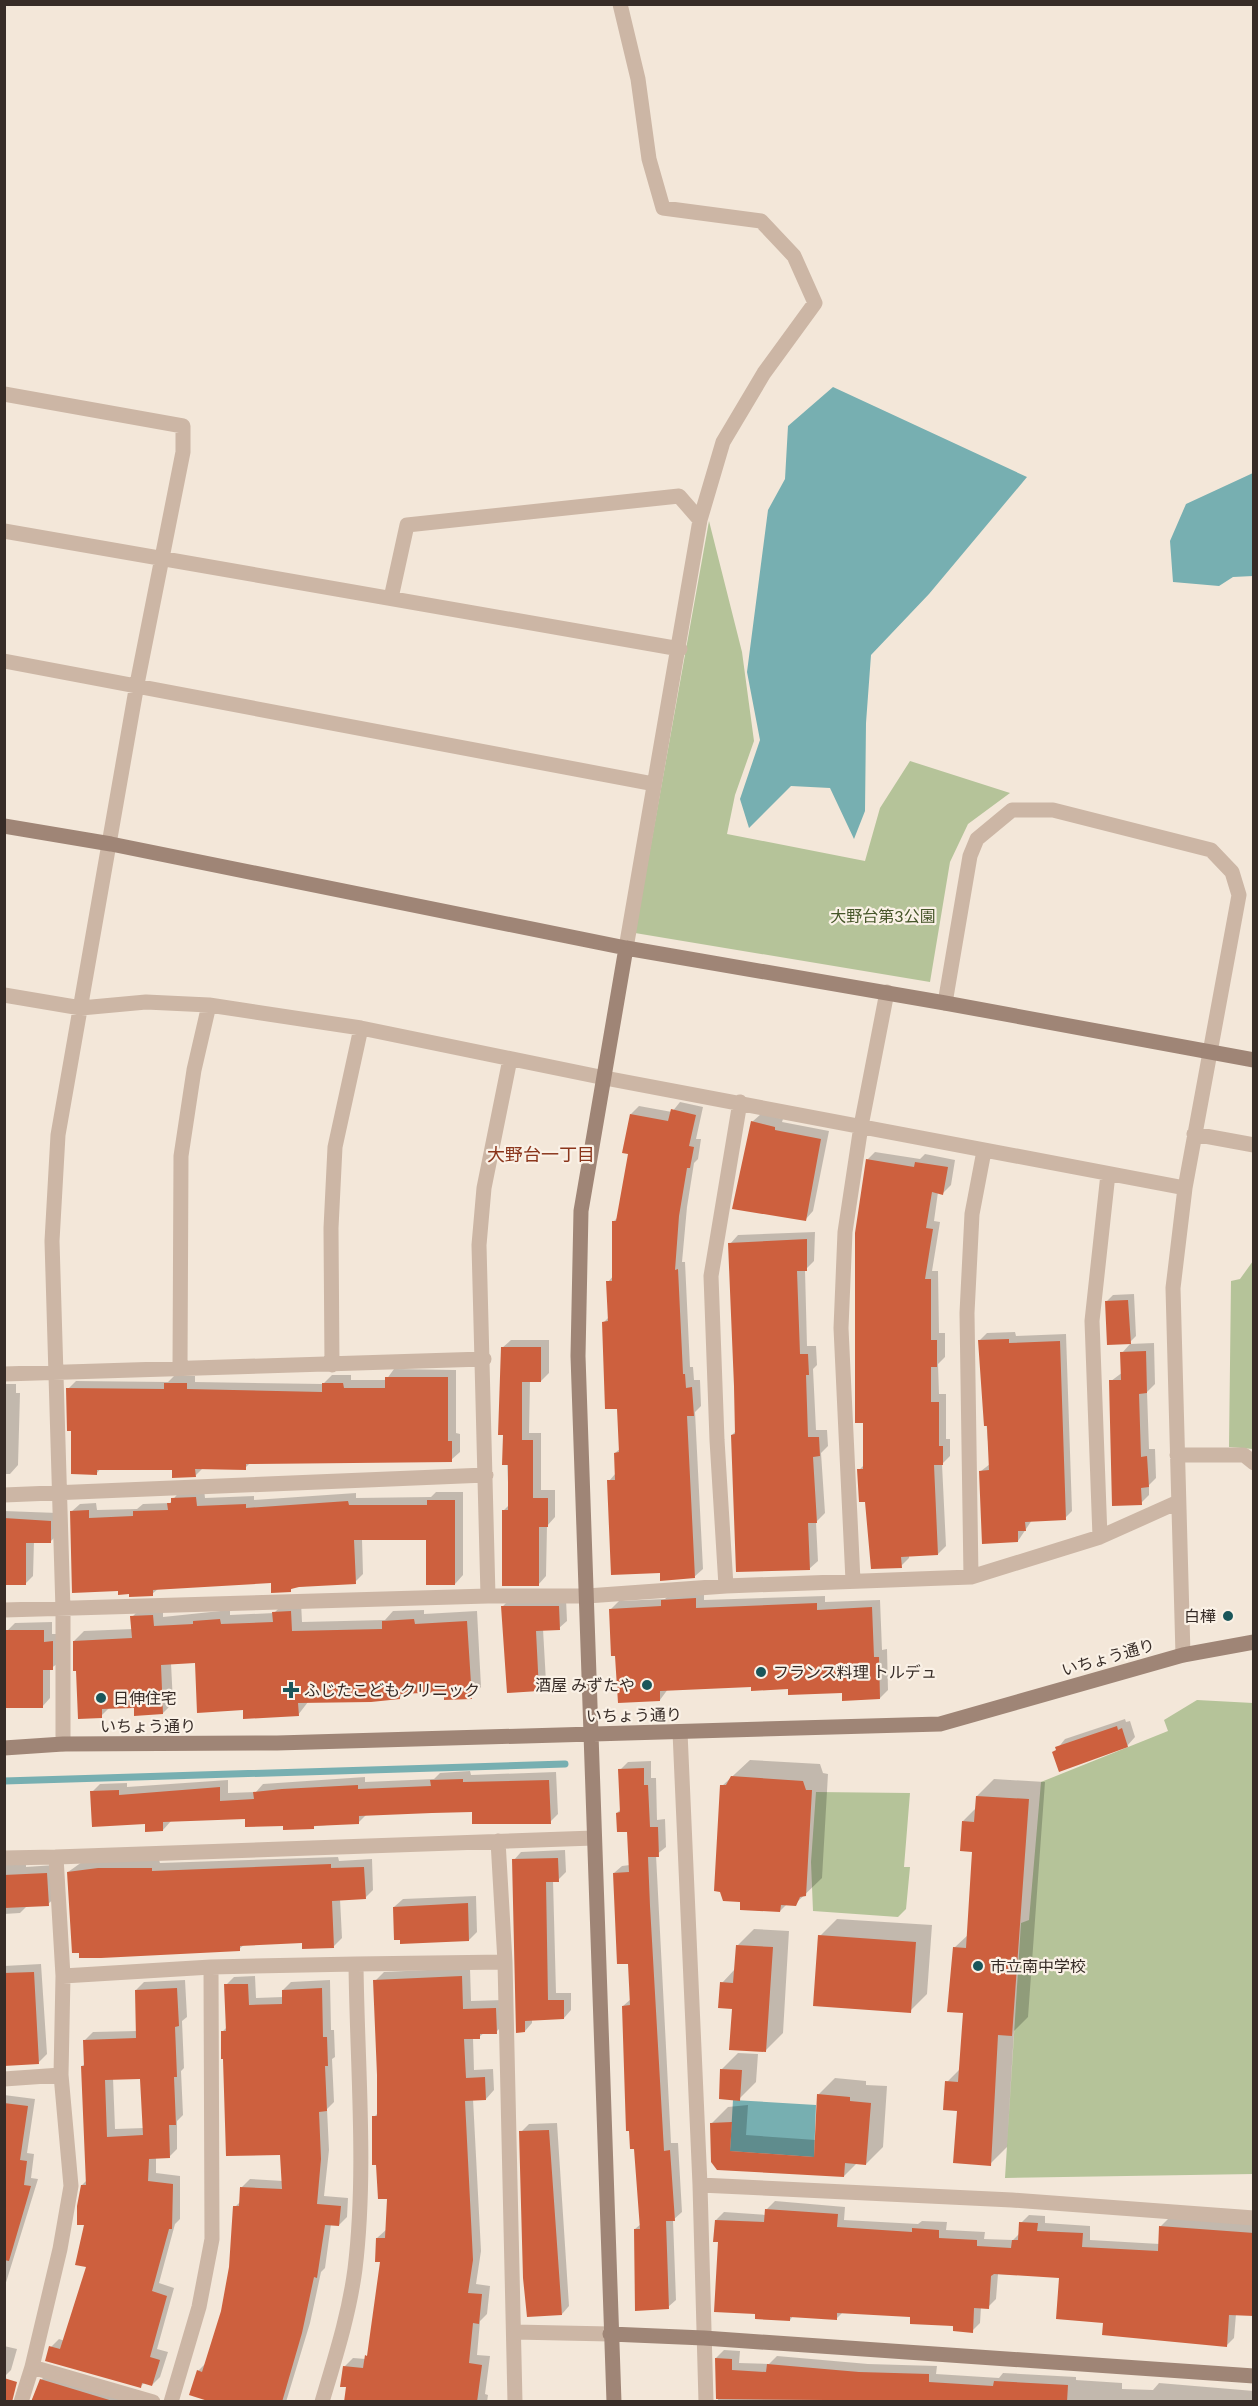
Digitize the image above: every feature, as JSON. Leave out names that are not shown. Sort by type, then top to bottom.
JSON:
[{"type":"street","points":[[614,2402],[578,1356],[581,1211],[654,784],[680,649],[700,520],[723,442],[764,374],[815,303],[794,256],[761,221],[663,208],[648,159],[638,79],[620,4]]},
{"type":"street","points":[[4,394],[183,426],[183,452],[137,684],[111,844],[58,1135],[52,1241],[63,1610],[63,1744]]},
{"type":"street","points":[[391,598],[407,525],[679,496],[700,520]]},
{"type":"street","points":[[4,531],[680,649]]},
{"type":"street","points":[[4,660],[654,784]]},
{"type":"street","points":[[945,1003],[970,856],[977,839],[1012,810],[1053,810],[1211,850],[1232,872],[1239,895],[1194,1134],[1173,1288],[1183,1654]]},
{"type":"street","points":[[4,826],[111,844],[626,948],[945,1003],[1254,1060]]},
{"type":"street","points":[[853,1581],[841,1328],[845,1232],[861,1126],[887,993]]},
{"type":"street","points":[[4,994],[81,1008],[146,1002],[209,1005],[361,1028],[605,1078],[1185,1188]]},
{"type":"street","points":[[180,1368],[181,1156],[194,1070],[209,1005]]},
{"type":"street","points":[[332,1365],[331,1228],[335,1147],[361,1028]]},
{"type":"street","points":[[488,1596],[484,1359],[479,1245],[484,1188],[510,1059]]},
{"type":"street","points":[[726,1587],[717,1440],[711,1276],[740,1102]]},
{"type":"street","points":[[1194,1134],[1254,1145]]},
{"type":"street","points":[[971,1577],[967,1313],[972,1214],[984,1151]]},
{"type":"street","points":[[1100,1537],[1092,1321],[1108,1174]]},
{"type":"street","points":[[4,1374],[484,1359]]},
{"type":"street","points":[[1176,1455],[1244,1455],[1254,1463]]},
{"type":"street","points":[[4,1495],[486,1475]]},
{"type":"street","points":[[4,1610],[488,1596],[587,1596],[726,1587],[971,1577],[1100,1537],[1178,1502]]},
{"type":"street","name":"いちょう通り","points":[[4,1748],[63,1744],[277,1743],[940,1724],[1183,1654],[1254,1642]]},
{"type":"street","points":[[680,1732],[700,2185],[706,2402]]},
{"type":"street","points":[[4,1858],[594,1838]]},
{"type":"street","points":[[498,1841],[505,1962],[515,2402]]},
{"type":"street","points":[[21,2402],[32,2367],[60,2249],[71,2186],[61,2075],[63,1976],[56,1857]]},
{"type":"street","points":[[63,1976],[211,1967],[505,1962]]},
{"type":"street","points":[[322,2402],[346,2318],[355,2269],[360,2203],[356,1964]]},
{"type":"street","points":[[171,2402],[199,2307],[212,2239],[211,1967]]},
{"type":"street","points":[[4,2079],[61,2075]]},
{"type":"street","points":[[700,2185],[1012,2200],[1254,2217]]},
{"type":"street","points":[[514,2332],[704,2338],[1254,2376]]},
{"type":"street","points":[[32,2367],[153,2402]]},
{"type":"green space","name":"大野台第3公園","points":[[709,521],[742,652],[754,741],[735,795],[727,834],[865,861],[880,808],[910,761],[1010,793],[968,824],[950,862],[930,982],[635,933]]},
{"type":"green space","points":[[1253,1261],[1253,1449],[1229,1447],[1231,1281],[1240,1279]]},
{"type":"green space","points":[[1197,1700],[1253,1703],[1253,2174],[1005,2178],[1021,1923],[1029,1920],[1041,1782],[1168,1731],[1164,1720]]},
{"type":"green space","points":[[816,1792],[910,1793],[904,1867],[910,1867],[906,1909],[898,1917],[813,1911],[811,1862]]},
{"type":"water","points":[[833,387],[1027,477],[929,594],[871,655],[866,723],[865,811],[854,839],[830,788],[791,786],[749,828],[740,799],[760,740],[747,672],[768,510],[785,479],[788,426]]},
{"type":"water","points":[[1253,473],[1253,576],[1233,577],[1219,586],[1173,582],[1170,541],[1186,504]]},
{"type":"water","points":[[733,2100],[816,2105],[814,2157],[730,2151]]},
{"type":"building","points":[[671,1109],[696,1115],[689,1146],[694,1147],[690,1168],[687,1168],[679,1216],[675,1270],[678,1269],[683,1374],[685,1374],[686,1388],[692,1387],[694,1416],[687,1416],[695,1578],[660,1581],[660,1573],[611,1575],[607,1480],[615,1480],[614,1453],[619,1452],[617,1409],[605,1409],[602,1322],[608,1321],[606,1281],[612,1281],[612,1221],[616,1221],[628,1154],[622,1153],[630,1114],[668,1121]]},
{"type":"building","points":[[751,1121],[775,1127],[775,1130],[821,1139],[806,1221],[732,1209]]},
{"type":"building","points":[[866,1159],[914,1167],[915,1162],[948,1167],[943,1195],[932,1192],[926,1228],[933,1229],[925,1279],[931,1279],[931,1340],[937,1340],[937,1367],[931,1367],[931,1402],[939,1402],[939,1446],[943,1446],[943,1465],[934,1465],[938,1555],[901,1557],[902,1568],[871,1569],[865,1502],[859,1502],[857,1469],[863,1469],[863,1423],[855,1423],[855,1233]]},
{"type":"building","points":[[807,1239],[807,1271],[797,1271],[800,1354],[808,1354],[809,1375],[806,1375],[808,1437],[819,1437],[820,1456],[813,1457],[817,1523],[808,1523],[810,1570],[736,1572],[731,1435],[735,1434],[734,1386],[728,1243]]},
{"type":"building","points":[[1128,1300],[1131,1344],[1107,1345],[1105,1301]]},
{"type":"building","points":[[1009,1339],[1009,1343],[1060,1341],[1066,1520],[1025,1522],[1026,1531],[1018,1531],[1018,1542],[982,1544],[979,1471],[989,1470],[978,1340]]},
{"type":"building","points":[[501,1347],[541,1347],[541,1382],[522,1382],[522,1440],[533,1440],[533,1498],[548,1498],[548,1527],[539,1527],[539,1586],[502,1586],[502,1510],[508,1510],[508,1465],[502,1465],[503,1435],[498,1435]]},
{"type":"building","points":[[1146,1351],[1147,1393],[1139,1394],[1141,1457],[1147,1456],[1149,1487],[1141,1488],[1142,1505],[1112,1506],[1109,1380],[1121,1380],[1120,1352]]},
{"type":"building","points":[[385,1377],[448,1377],[448,1441],[452,1441],[452,1462],[246,1464],[246,1470],[195,1469],[196,1477],[172,1478],[172,1470],[97,1470],[97,1475],[71,1474],[71,1431],[67,1431],[66,1388],[164,1389],[164,1383],[187,1383],[187,1389],[322,1392],[322,1383],[343,1383],[344,1388],[385,1388]]},
{"type":"building","points":[[196,1497],[197,1506],[246,1504],[246,1508],[348,1501],[349,1505],[427,1505],[427,1500],[455,1500],[455,1585],[426,1585],[426,1540],[354,1540],[356,1584],[299,1587],[291,1589],[291,1592],[271,1593],[271,1583],[153,1590],[153,1596],[129,1597],[129,1594],[118,1595],[118,1591],[72,1593],[70,1511],[89,1510],[89,1518],[133,1516],[133,1511],[168,1510],[167,1503],[171,1503],[171,1498]]},
{"type":"building","points":[[4,1518],[51,1521],[51,1543],[26,1543],[26,1585],[4,1585]]},
{"type":"building","points":[[696,1598],[696,1608],[817,1603],[817,1610],[872,1607],[874,1657],[879,1657],[880,1699],[842,1701],[842,1693],[788,1695],[788,1689],[751,1691],[751,1687],[660,1691],[660,1701],[618,1703],[615,1656],[611,1656],[609,1609],[661,1606],[661,1600]]},
{"type":"building","points":[[501,1606],[559,1606],[560,1630],[536,1631],[539,1691],[507,1693]]},
{"type":"building","points":[[291,1611],[292,1631],[382,1629],[382,1621],[414,1619],[415,1624],[467,1621],[472,1699],[444,1700],[444,1692],[400,1694],[400,1699],[371,1702],[298,1703],[299,1716],[243,1719],[243,1710],[197,1713],[195,1663],[161,1665],[163,1714],[134,1716],[134,1708],[102,1709],[102,1718],[78,1719],[76,1671],[73,1671],[73,1641],[132,1638],[130,1616],[153,1615],[154,1626],[193,1624],[193,1621],[220,1619],[221,1624],[273,1622],[272,1612]]},
{"type":"building","points":[[5,1630],[44,1630],[44,1642],[53,1641],[53,1670],[43,1670],[43,1708],[4,1708]]},
{"type":"building","points":[[1117,1726],[1118,1730],[1122,1728],[1128,1747],[1059,1772],[1052,1752],[1056,1750],[1055,1747]]},
{"type":"building","points":[[644,1768],[644,1785],[648,1785],[650,1827],[658,1827],[659,1857],[648,1857],[650,1906],[664,2151],[670,2150],[675,2221],[666,2221],[669,2309],[635,2311],[634,2229],[640,2229],[634,2149],[630,2149],[629,2131],[626,2131],[622,2006],[630,2005],[628,1964],[617,1964],[613,1873],[629,1872],[627,1832],[617,1832],[616,1813],[620,1812],[618,1769]]},
{"type":"building","points":[[731,1776],[803,1781],[806,1790],[812,1790],[806,1896],[800,1897],[796,1906],[781,1905],[780,1912],[740,1910],[740,1902],[723,1901],[720,1892],[714,1891],[720,1785],[726,1785]]},
{"type":"building","points":[[463,1779],[463,1782],[549,1780],[551,1824],[472,1824],[472,1812],[359,1816],[359,1824],[314,1826],[314,1829],[283,1830],[283,1826],[245,1827],[245,1819],[163,1822],[163,1831],[145,1832],[145,1824],[92,1827],[90,1791],[119,1790],[119,1795],[220,1787],[220,1801],[254,1799],[253,1792],[282,1789],[358,1785],[358,1789],[431,1786],[430,1780]]},
{"type":"building","points":[[976,1796],[1029,1799],[1012,2036],[998,2035],[991,2166],[953,2163],[957,2111],[943,2110],[945,2081],[958,2082],[963,2013],[947,2012],[953,1947],[966,1948],[972,1852],[960,1851],[962,1821],[974,1822]]},
{"type":"building","points":[[558,1858],[559,1882],[546,1882],[548,2000],[564,2000],[564,2019],[525,2021],[525,2032],[516,2033],[512,1859]]},
{"type":"building","points":[[331,1864],[331,1868],[364,1867],[366,1899],[332,1901],[334,1948],[302,1949],[302,1943],[240,1946],[240,1951],[101,1958],[79,1958],[79,1953],[72,1953],[67,1872],[98,1868],[152,1868],[152,1871]]},
{"type":"building","points":[[47,1873],[49,1906],[4,1908],[4,1875]]},
{"type":"building","points":[[468,1903],[469,1941],[400,1944],[400,1940],[394,1940],[393,1907]]},
{"type":"building","points":[[818,1935],[916,1942],[911,2013],[813,2006]]},
{"type":"building","points":[[736,1945],[773,1947],[766,2052],[729,2050],[732,2009],[718,2008],[720,1982],[733,1983]]},
{"type":"building","points":[[34,1972],[39,2064],[4,2066],[4,1973]]},
{"type":"building","points":[[462,1976],[463,2009],[496,2008],[497,2034],[480,2034],[480,2039],[464,2039],[466,2078],[485,2077],[486,2100],[465,2101],[473,2260],[468,2293],[482,2294],[479,2324],[473,2323],[469,2363],[482,2365],[477,2402],[344,2402],[346,2387],[340,2387],[343,2366],[363,2368],[365,2355],[367,2356],[380,2262],[375,2262],[376,2238],[385,2238],[387,2199],[378,2199],[376,2165],[372,2165],[372,2116],[377,2116],[373,1980]]},
{"type":"building","points":[[224,1984],[248,1984],[249,2005],[282,2004],[282,1990],[322,1988],[323,2037],[327,2037],[328,2066],[325,2066],[327,2111],[319,2112],[321,2159],[317,2204],[341,2206],[339,2226],[325,2225],[317,2278],[314,2277],[302,2333],[282,2402],[211,2402],[189,2395],[197,2370],[202,2372],[221,2311],[229,2267],[233,2206],[239,2206],[240,2187],[282,2189],[280,2155],[226,2156],[223,2059],[221,2059],[221,2031],[226,2031]]},
{"type":"building","points":[[177,1988],[179,2026],[175,2027],[176,2125],[169,2125],[170,2158],[149,2159],[148,2181],[173,2184],[172,2229],[169,2229],[152,2291],[167,2296],[150,2357],[160,2360],[152,2386],[142,2383],[141,2388],[45,2361],[49,2346],[60,2349],[86,2267],[75,2265],[84,2225],[77,2225],[77,2206],[81,2185],[86,2185],[81,2066],[84,2066],[83,2040],[136,2038],[135,1990]],"holes":[[[140,2079],[143,2135],[107,2137],[105,2080]]]},
{"type":"building","points":[[720,2069],[742,2070],[740,2101],[719,2099]]},
{"type":"building","points":[[817,2094],[850,2097],[850,2101],[871,2103],[866,2165],[845,2163],[844,2177],[717,2170],[711,2162],[710,2123],[732,2122],[730,2151],[814,2157]]},
{"type":"building","points":[[4,2103],[28,2106],[20,2160],[27,2161],[24,2185],[31,2186],[9,2261],[4,2260]]},
{"type":"building","points":[[549,2130],[562,2315],[527,2317],[523,2278],[519,2131]]},
{"type":"building","points":[[765,2209],[838,2214],[837,2227],[912,2232],[912,2228],[939,2230],[939,2238],[977,2240],[977,2246],[1011,2248],[1012,2240],[1018,2240],[1019,2222],[1038,2223],[1037,2231],[1083,2233],[1082,2247],[1158,2251],[1159,2226],[1254,2233],[1254,2316],[1229,2315],[1227,2347],[1102,2335],[1103,2323],[1056,2319],[1059,2278],[994,2274],[991,2276],[989,2309],[974,2308],[973,2333],[953,2331],[953,2326],[910,2324],[910,2317],[837,2313],[837,2320],[790,2317],[790,2321],[755,2319],[755,2314],[714,2312],[718,2242],[713,2242],[715,2220],[764,2222]]},
{"type":"building","points":[[715,2358],[732,2359],[732,2370],[766,2372],[767,2364],[859,2372],[929,2374],[929,2382],[993,2386],[994,2381],[1068,2385],[1067,2402],[716,2399]]},
{"type":"building","points":[[4,2378],[17,2382],[12,2402],[4,2402]]},
{"type":"building","points":[[40,2379],[116,2402],[31,2402]]},
{"type":"waterway","points":[[4,1781],[565,1764]]},
{"type":"place","name":"白樺","points":[[1228,1616]]},
{"type":"place","name":"フランス料理 トルデュ","points":[[761,1672]]},
{"type":"place","name":"酒屋 みずたや","points":[[647,1685]]},
{"type":"place","name":"ふじたこどもクリニック","points":[[291,1690]]},
{"type":"place","name":"日伸住宅","points":[[101,1698]]},
{"type":"place","name":"市立南中学校","points":[[978,1966]]},
{"type":"district","name":"大野台一丁目","points":[[541,1155]]}]
